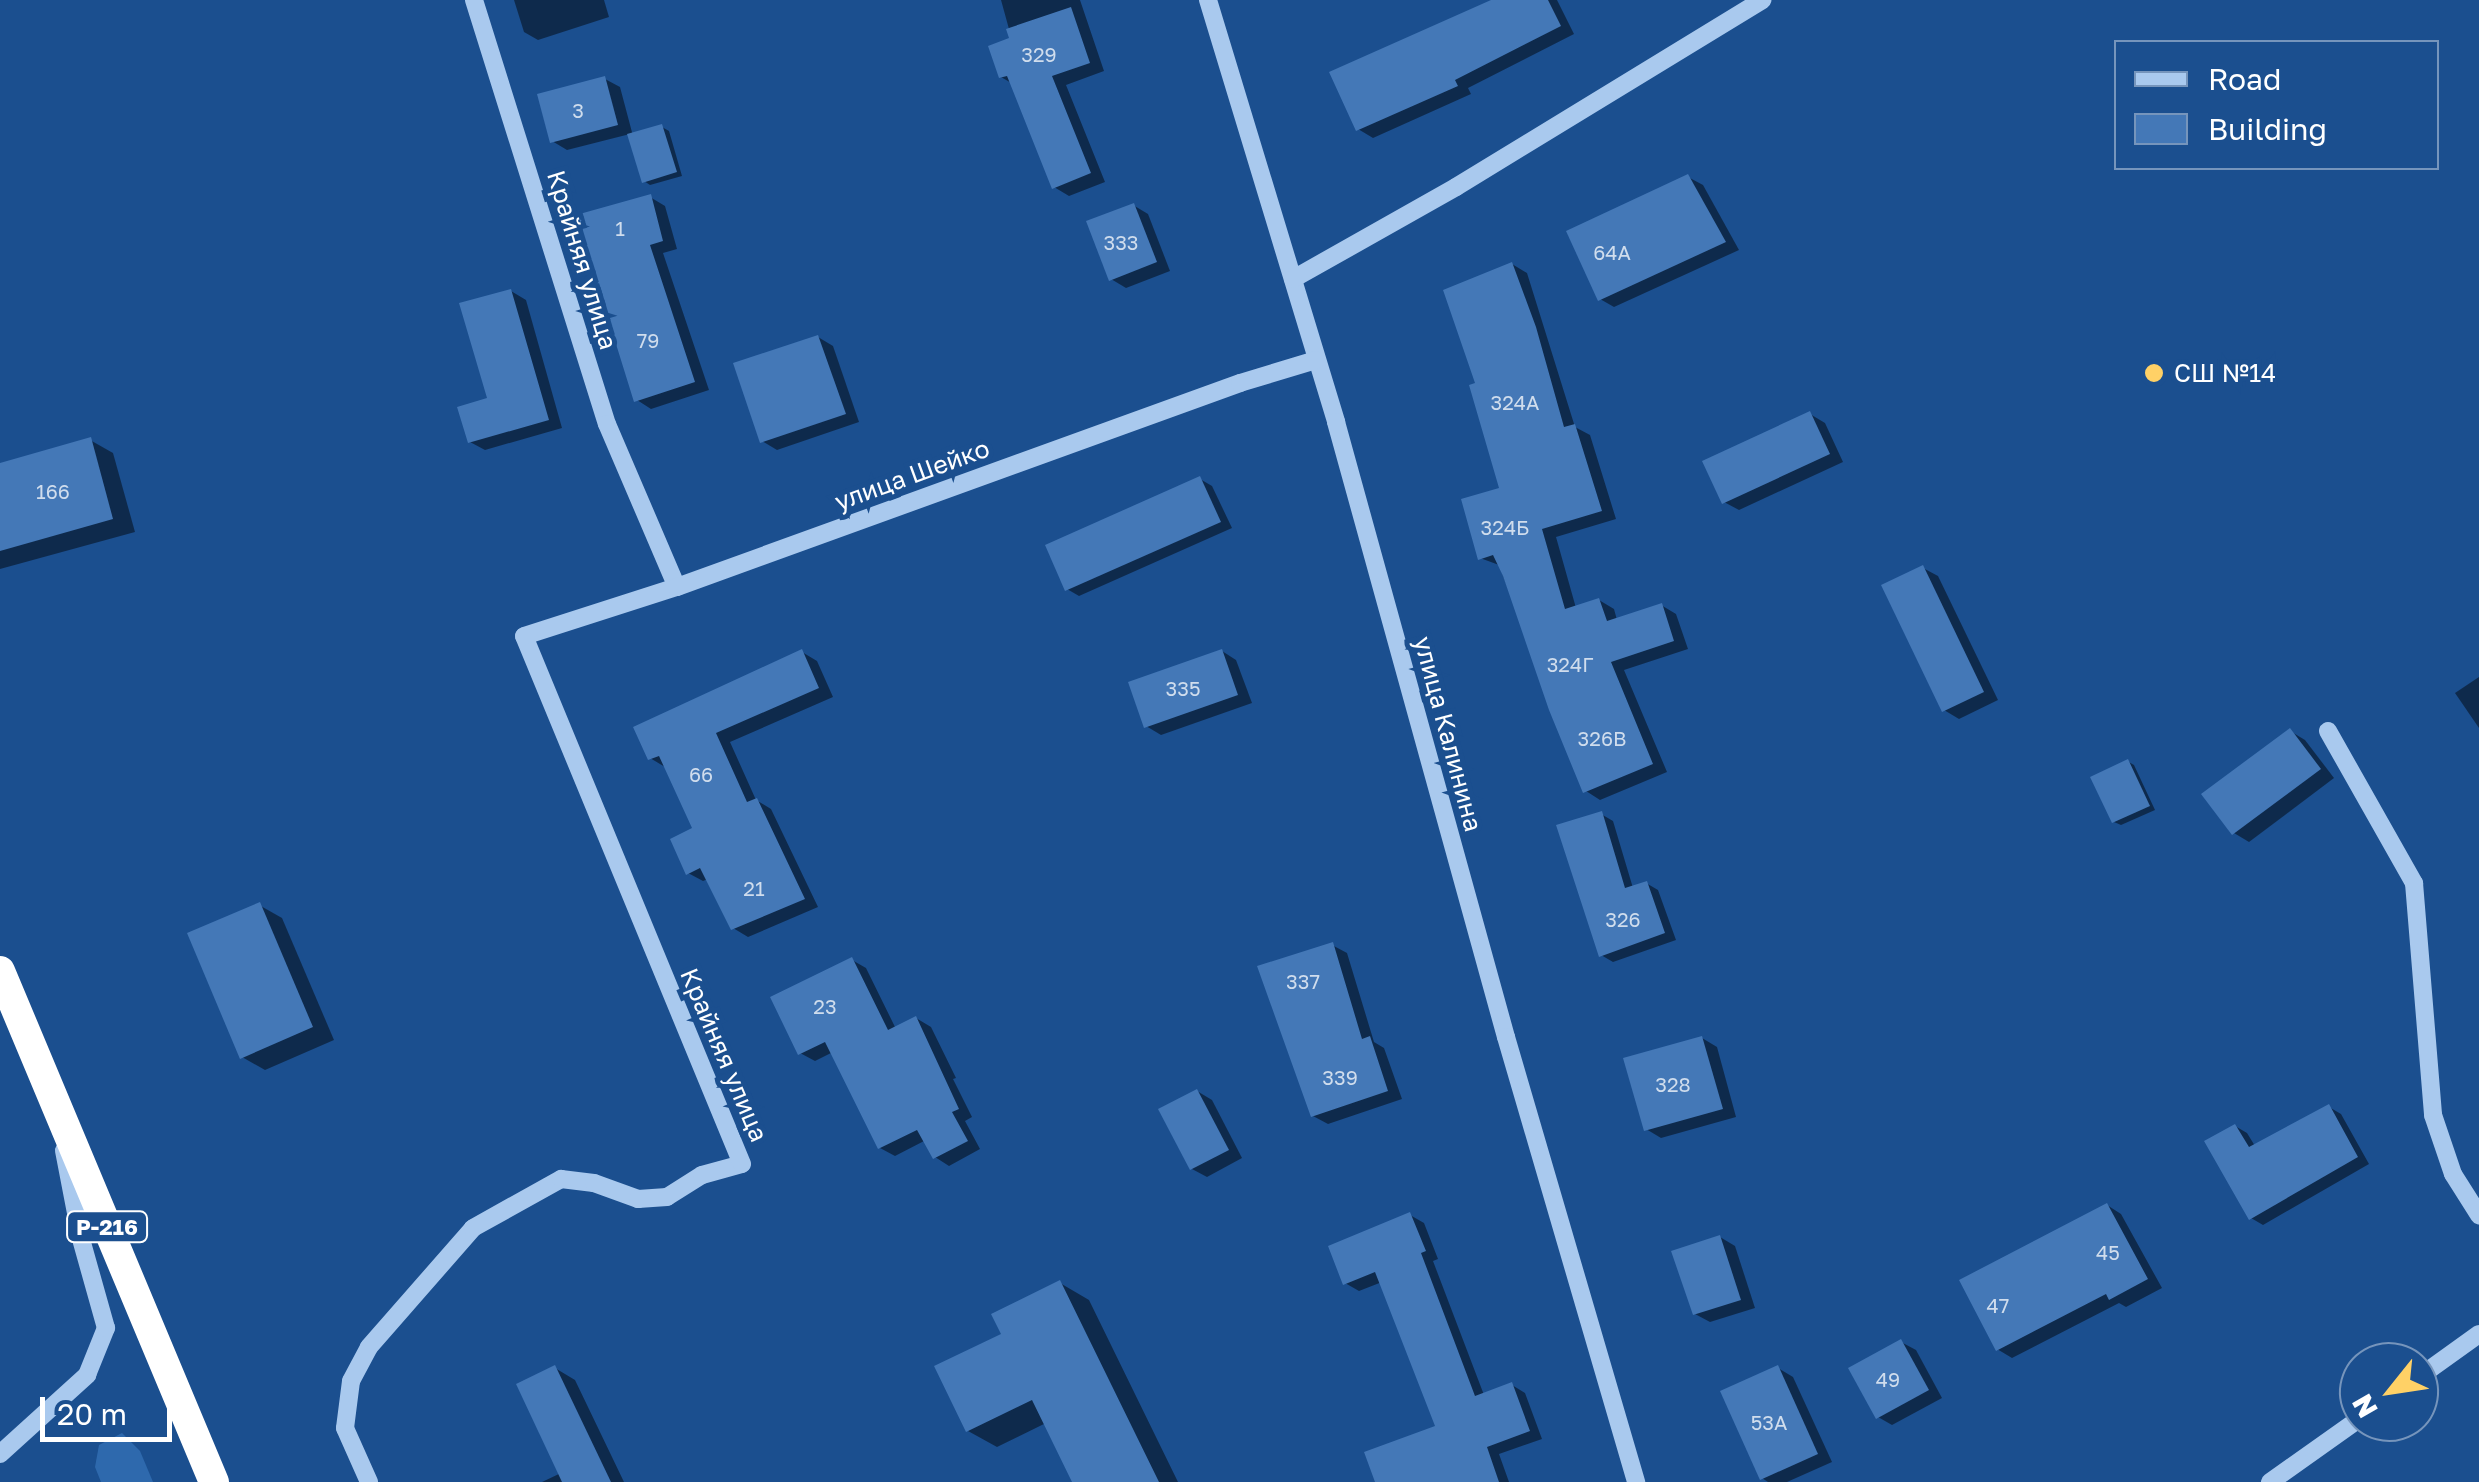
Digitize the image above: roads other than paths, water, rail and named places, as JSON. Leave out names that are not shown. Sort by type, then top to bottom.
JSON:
[{"type":"highway","name":"Р-216","points":[[0,972],[214,1482]]},
{"type":"street","name":"Крайняя улица","points":[[474,0],[607,424],[676,587]]},
{"type":"street","name":"улица Калинина","points":[[1208,0],[1293,279],[1636,1482]]},
{"type":"street","points":[[1293,279],[1456,187],[1762,0]]},
{"type":"street","name":"улица Шейко","points":[[524,636],[676,587],[1240,383],[1316,360]]},
{"type":"street","name":"Крайняя улица","points":[[370,1482],[346,1428],[351,1382],[369,1347],[473,1228],[562,1179],[594,1183],[638,1199],[667,1196],[702,1175],[742,1164],[524,636]]},
{"type":"street","points":[[2328,731],[2414,882],[2433,1115],[2453,1174],[2479,1215]]},
{"type":"street","points":[[0,1454],[87,1374],[106,1328],[81,1240],[54,1101]]},
{"type":"street","points":[[2439,1362],[2479,1334]]},
{"type":"street","points":[[2270,1482],[2339,1433]]},
{"type":"place","name":"СШ №14","points":[[2154,373]]}]
